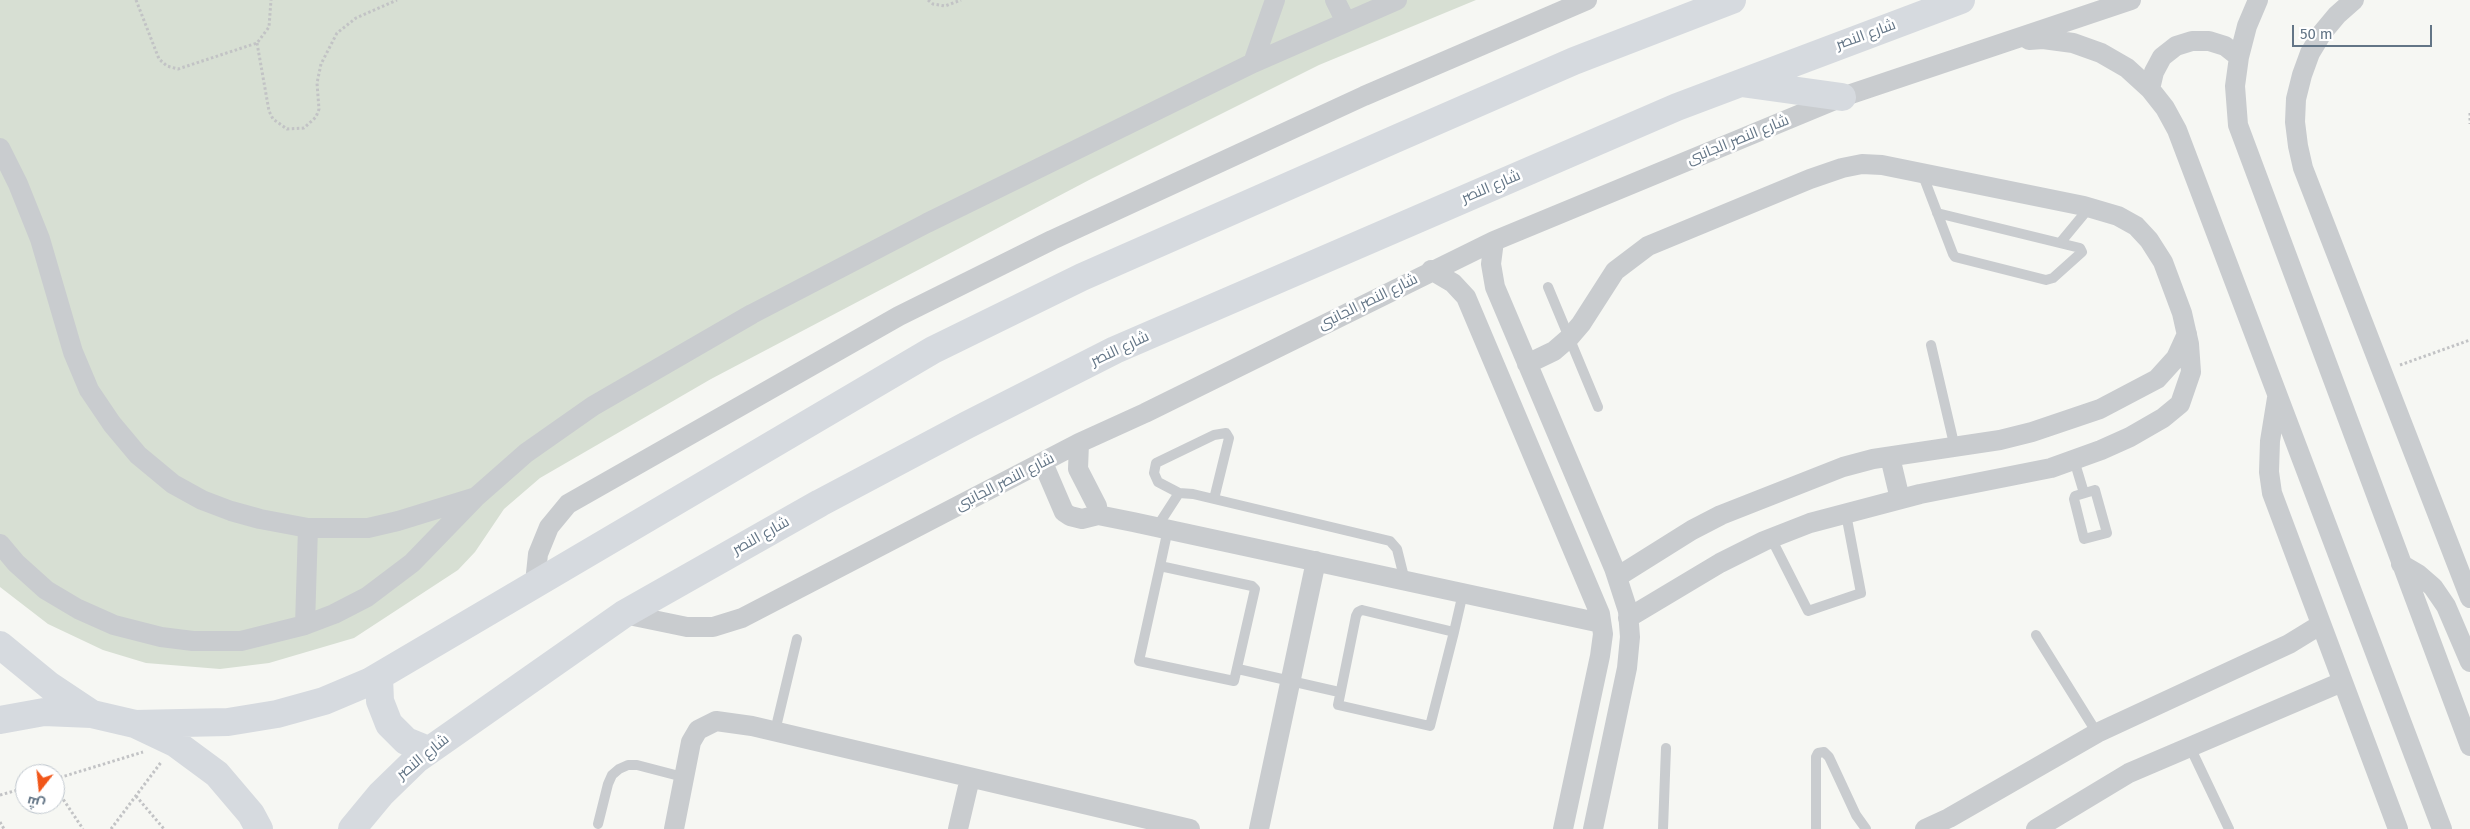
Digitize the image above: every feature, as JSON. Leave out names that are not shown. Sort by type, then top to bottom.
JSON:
[{"type":"main road","points":[[134,724],[228,722],[277,714],[324,701],[379,677],[535,583],[933,350],[1082,277],[1574,61],[1732,0]]},
{"type":"main road","name":"شارع النصر","points":[[352,829],[381,794],[428,750],[624,614],[820,503],[967,425],[1116,350],[1677,106],[1961,0]]},
{"type":"main road","points":[[1740,83],[1842,98]]},
{"type":"main road","points":[[0,645],[50,686],[92,714]]},
{"type":"main road","points":[[379,677],[380,701],[389,724],[406,741],[428,750]]},
{"type":"main road","points":[[0,720],[44,712],[92,714],[134,724],[175,742],[217,774],[251,814],[258,829]]},
{"type":"street","points":[[1253,63],[1275,0]]},
{"type":"street","points":[[1335,0],[1346,22]]},
{"type":"street","points":[[0,544],[16,563],[46,590],[78,609],[114,625],[161,637],[216,642],[241,641],[305,625],[342,610],[390,581],[442,534],[476,497],[526,453],[593,406],[752,314],[927,223],[1253,63],[1397,0]]},
{"type":"street","points":[[535,583],[538,554],[549,527],[568,504],[899,316],[1052,240],[1346,104],[1587,0]]},
{"type":"street","name":"شارع النصر الجانبى","points":[[624,614],[687,627],[713,627],[742,618],[1079,443],[1145,413],[1431,270],[1494,241],[1842,98],[2131,0]]},
{"type":"street","points":[[2258,0],[2247,26],[2239,57],[2235,86],[2238,125],[2470,746]]},
{"type":"street","points":[[2354,0],[2332,21],[2310,53],[2296,98],[2295,122],[2304,168],[2470,598]]},
{"type":"street","points":[[2012,41],[2043,39],[2073,43],[2101,53],[2121,65],[2150,88],[2178,130],[2277,398],[2390,685],[2442,829]]},
{"type":"street","points":[[2150,88],[2154,72],[2162,57],[2176,46],[2192,41],[2209,41],[2225,46],[2239,57]]},
{"type":"street","points":[[0,148],[18,184],[40,239],[73,352],[89,390],[112,424],[138,456],[174,484],[202,500],[260,519],[308,528],[368,528],[398,521],[476,497]]},
{"type":"street","points":[[1527,364],[1554,351],[1569,338],[1581,324],[1615,271],[1648,246],[1842,168],[1862,164],[1882,165],[1922,173],[2090,208],[2118,216],[2130,222],[2149,240],[2163,262],[2187,334],[2191,372],[2180,404],[2163,418],[2130,437],[2050,468],[1900,500],[1810,523],[1771,538],[1720,563],[1628,618]]},
{"type":"street","points":[[1494,241],[1491,264],[1495,287],[1617,577],[1628,618],[1630,637],[1628,668],[1593,829]]},
{"type":"street","points":[[1431,270],[1453,283],[1466,297],[1600,614],[1600,656],[1563,829]]},
{"type":"street","points":[[1617,577],[1692,530],[1721,516],[1843,467],[1890,457],[2000,440],[2061,423],[2100,409],[2157,378],[2176,358],[2187,334]]},
{"type":"street","points":[[1491,357],[1518,344]]},
{"type":"street","points":[[2157,378],[2168,378],[2177,384],[2180,393],[2180,404]]},
{"type":"street","points":[[2277,398],[2270,442],[2269,472],[2272,493],[2398,829]]},
{"type":"street","points":[[1079,443],[1078,469],[1093,498],[1098,515]]},
{"type":"street","points":[[1890,457],[1900,500]]},
{"type":"street","points":[[1043,463],[1064,512],[1070,516],[1082,518],[1098,515],[1163,528],[1601,623]]},
{"type":"street","points":[[305,625],[308,528]]},
{"type":"street","points":[[1259,829],[1292,682],[1316,561]]},
{"type":"street","points":[[2402,564],[2418,574],[2433,587],[2446,606],[2470,662]]},
{"type":"street","points":[[1925,829],[1966,809],[2097,733],[2289,644],[2320,625]]},
{"type":"street","points":[[2036,829],[2129,773],[2342,682]]},
{"type":"street","points":[[674,829],[691,742],[698,730],[716,721],[732,722],[1190,829]]},
{"type":"street","points":[[958,829],[970,778]]},
{"type":"lane","points":[[1922,173],[1937,213],[1955,257],[2046,280],[2053,278],[2082,252],[2080,248],[2060,242],[1937,213]]},
{"type":"lane","points":[[2060,242],[2090,208]]},
{"type":"lane","points":[[1548,287],[1598,407]]},
{"type":"lane","points":[[1931,345],[1954,448]]},
{"type":"lane","points":[[1214,499],[1229,438],[1226,433],[1214,435],[1156,463],[1154,473],[1158,482],[1180,493],[1214,499],[1390,541],[1397,550],[1404,581]]},
{"type":"lane","points":[[2074,460],[2084,494]]},
{"type":"lane","points":[[2095,490],[2107,533],[2084,539],[2074,499],[2075,496],[2084,494],[2095,490]]},
{"type":"lane","points":[[1160,566],[1252,586],[1255,589],[1234,681],[1230,682],[1139,661],[1160,566],[1163,528],[1180,493]]},
{"type":"lane","points":[[1771,538],[1808,611],[1861,592],[1846,514]]},
{"type":"lane","points":[[1454,632],[1362,610],[1358,612],[1339,692],[1338,704],[1342,707],[1430,726],[1454,632],[1463,593]]},
{"type":"lane","points":[[2036,635],[2097,733]]},
{"type":"lane","points":[[775,732],[797,639]]},
{"type":"lane","points":[[1238,669],[1339,692]]},
{"type":"lane","points":[[2190,747],[2229,829]]},
{"type":"lane","points":[[1663,829],[1666,748]]},
{"type":"lane","points":[[1816,829],[1816,757],[1818,753],[1824,752],[1829,757],[1856,815],[1866,829]]},
{"type":"lane","points":[[598,824],[608,784],[612,775],[619,769],[628,765],[637,765],[683,777]]},
{"type":"path","points":[[136,0],[159,59],[167,66],[178,69],[256,43],[269,27],[271,0]]},
{"type":"path","points":[[256,43],[273,119],[287,129],[304,128],[316,117],[319,109],[317,83],[321,64],[337,33],[356,18],[397,0]]},
{"type":"path","points":[[928,0],[933,4],[945,6],[961,0]]},
{"type":"path","points":[[2470,113],[2468,119],[2470,124]]},
{"type":"path","points":[[2382,371],[2470,340]]},
{"type":"path","points":[[65,776],[175,742]]},
{"type":"path","points":[[111,829],[175,742]]},
{"type":"path","points":[[0,795],[15,791]]},
{"type":"path","points":[[136,796],[164,829]]},
{"type":"path","points":[[65,802],[83,829]]},
{"type":"path","points":[[0,822],[4,829]]},
{"type":"shaded area","points":[[0,0],[1476,0],[1319,65],[1091,179],[711,379],[540,478],[504,509],[475,552],[458,570],[354,638],[269,663],[220,669],[146,663],[103,650],[48,624],[0,587]]}]
